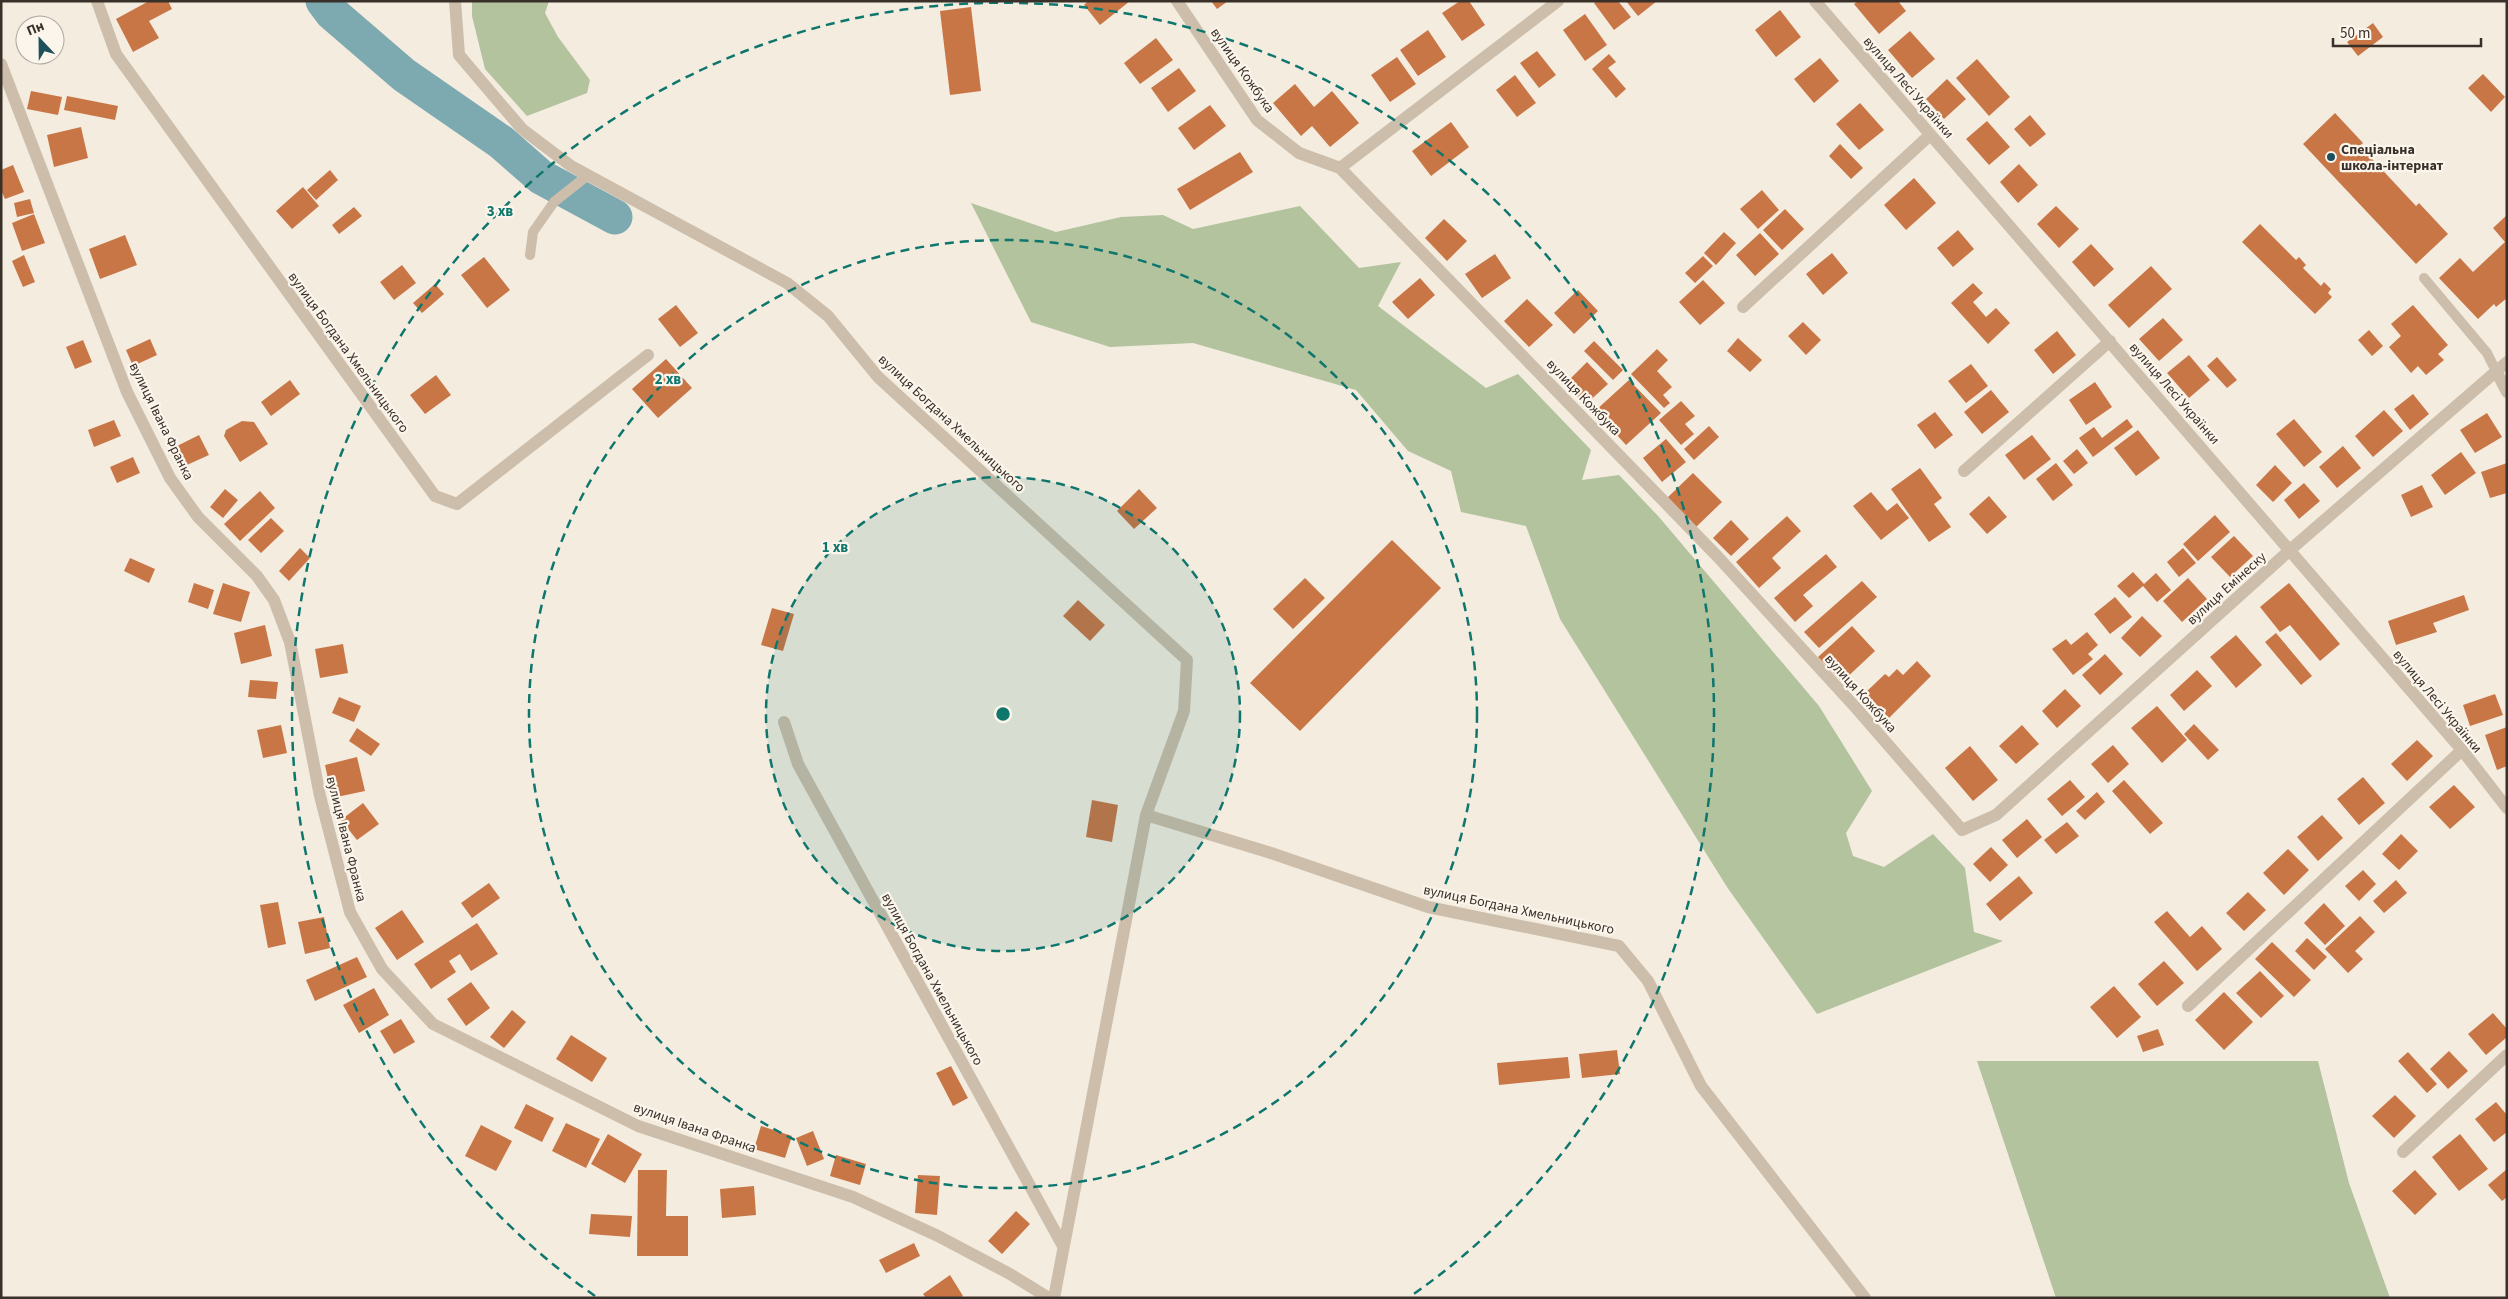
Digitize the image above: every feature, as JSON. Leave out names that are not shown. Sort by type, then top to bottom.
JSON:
[{"type":"street","name":"вулиця Богдана Хмельницького","points":[[97,1],[116,54],[435,496],[456,504],[648,355]]},
{"type":"street","name":"вулиця Богдана Хмельницького","points":[[455,1],[459,55],[522,129],[571,166],[583,179],[787,283],[828,316],[878,377],[1187,660],[1184,711],[1146,815],[1054,1298]]},
{"type":"street","name":"вулиця Кожбука","points":[[1177,1],[1257,120],[1299,153],[1340,168],[1718,557],[1857,710],[1962,830]]},
{"type":"street","points":[[1340,168],[1558,1]]},
{"type":"street","name":"вулиця Лесі Українки","points":[[1815,1],[2462,750],[2507,808]]},
{"type":"street","name":"вулиця Івана Франка","points":[[1,64],[128,392],[170,478],[198,517],[257,576],[274,600],[290,642],[320,796],[350,912],[382,970],[433,1024],[638,1126],[853,1197],[938,1236],[1010,1274],[1049,1298]]},
{"type":"street","points":[[1744,307],[1930,135]]},
{"type":"street","points":[[1964,471],[2110,341]]},
{"type":"street","name":"вулиця Емінеску","points":[[1962,830],[1996,815],[2290,550],[2507,362]]},
{"type":"street","points":[[2496,371],[2507,392]]},
{"type":"street","name":"вулиця Богдана Хмельницького","points":[[784,722],[798,764],[1063,1246]]},
{"type":"street","points":[[2188,1006],[2462,750]]},
{"type":"street","name":"вулиця Богдана Хмельницького","points":[[1146,815],[1270,853],[1428,907],[1619,946],[1648,981],[1700,1086],[1865,1298]]},
{"type":"street","points":[[2403,1152],[2507,1055]]},
{"type":"lane","points":[[530,255],[533,232],[554,202],[583,179]]},
{"type":"lane","points":[[2424,278],[2487,353],[2496,371]]},
{"type":"green space","points":[[472,1],[549,1],[545,13],[558,37],[590,80],[587,93],[527,116],[485,69],[472,16]]},
{"type":"green space","points":[[971,203],[1056,232],[1121,217],[1163,215],[1193,229],[1300,206],[1359,268],[1401,262],[1378,306],[1486,388],[1518,374],[1591,450],[1582,480],[1619,475],[1659,517],[1819,706],[1872,791],[1846,833],[1853,856],[1884,867],[1933,834],[1965,868],[1974,932],[2003,941],[1817,1014],[1727,887],[1560,619],[1526,526],[1461,512],[1451,471],[1408,451],[1356,390],[1193,343],[1110,347],[1031,322]]},
{"type":"green space","points":[[1977,1061],[2318,1061],[2349,1183],[2390,1298],[2056,1298]]},
{"type":"building","points":[[149,1],[168,1],[172,9],[149,21],[159,38],[133,52],[116,19]]},
{"type":"building","points":[[1088,1],[1130,1],[1100,25],[1084,5]]},
{"type":"building","points":[[1211,1],[1228,1],[1217,9]]},
{"type":"building","points":[[1460,1],[1469,1],[1485,25],[1462,41],[1442,13]]},
{"type":"building","points":[[1597,1],[1618,1],[1631,17],[1614,30],[1594,3]]},
{"type":"building","points":[[1626,1],[1657,1],[1638,16]]},
{"type":"building","points":[[1858,1],[1898,1],[1906,11],[1879,34],[1854,4]]},
{"type":"building","points":[[971,7],[981,91],[950,95],[940,11]]},
{"type":"building","points":[[1780,10],[1801,37],[1776,57],[1755,30]]},
{"type":"building","points":[[1585,14],[1607,45],[1585,61],[1563,30]]},
{"type":"building","points":[[2373,23],[2383,37],[2358,56],[2347,42]]},
{"type":"building","points":[[1428,30],[1446,57],[1418,76],[1400,50]]},
{"type":"building","points":[[1910,31],[1935,59],[1912,78],[1888,50]]},
{"type":"building","points":[[1156,38],[1173,60],[1140,84],[1124,63]]},
{"type":"building","points":[[1537,51],[1556,75],[1539,88],[1520,63]]},
{"type":"building","points":[[1609,54],[1616,62],[1608,68],[1626,89],[1616,98],[1592,69]]},
{"type":"building","points":[[1397,57],[1416,84],[1390,102],[1371,75]]},
{"type":"building","points":[[1820,58],[1839,81],[1814,103],[1794,79]]},
{"type":"building","points":[[1977,59],[2010,97],[1989,116],[1956,78]]},
{"type":"building","points":[[1179,68],[1196,91],[1168,112],[1151,88]]},
{"type":"building","points":[[2483,74],[2505,97],[2491,112],[2468,88]]},
{"type":"building","points":[[1515,75],[1536,103],[1517,117],[1496,90]]},
{"type":"building","points":[[1947,79],[1966,99],[1944,119],[1926,99]]},
{"type":"building","points":[[1295,84],[1314,107],[1332,91],[1359,123],[1330,147],[1312,126],[1301,136],[1273,103]]},
{"type":"building","points":[[31,91],[62,97],[58,115],[27,109]]},
{"type":"building","points":[[67,96],[118,106],[115,120],[64,110]]},
{"type":"building","points":[[1860,103],[1884,130],[1859,150],[1836,124]]},
{"type":"building","points":[[1210,105],[1226,126],[1194,150],[1178,128]]},
{"type":"building","points":[[2335,113],[2363,143],[2360,146],[2416,206],[2419,203],[2448,234],[2416,264],[2303,144]]},
{"type":"building","points":[[2030,115],[2046,134],[2030,147],[2014,129]]},
{"type":"building","points":[[1987,121],[2010,147],[1989,165],[1966,139]]},
{"type":"building","points":[[1451,122],[1469,147],[1431,176],[1412,151]]},
{"type":"building","points":[[81,127],[88,158],[54,167],[47,135]]},
{"type":"building","points":[[1840,144],[1863,168],[1851,179],[1829,156]]},
{"type":"building","points":[[1240,152],[1253,172],[1190,210],[1177,189]]},
{"type":"building","points":[[2019,164],[2038,185],[2018,203],[2000,182]]},
{"type":"building","points":[[13,165],[24,192],[5,199],[1,190],[1,170]]},
{"type":"building","points":[[330,170],[338,180],[316,200],[307,190]]},
{"type":"building","points":[[1914,178],[1936,203],[1906,230],[1884,205]]},
{"type":"building","points":[[303,187],[319,206],[292,229],[276,211]]},
{"type":"building","points":[[1762,190],[1779,210],[1758,229],[1740,209]]},
{"type":"building","points":[[30,199],[34,213],[17,217],[14,203]]},
{"type":"building","points":[[2056,206],[2079,229],[2059,248],[2037,224]]},
{"type":"building","points":[[354,207],[362,216],[339,234],[332,225]]},
{"type":"building","points":[[1785,209],[1804,229],[1782,250],[1763,230]]},
{"type":"building","points":[[34,214],[45,243],[22,251],[12,223]]},
{"type":"building","points":[[2507,215],[2507,298],[2496,307],[2494,304],[2478,319],[2439,278],[2460,258],[2473,272],[2505,242],[2493,228]]},
{"type":"building","points":[[1444,219],[1467,241],[1447,261],[1425,238]]},
{"type":"building","points":[[2260,224],[2296,260],[2299,257],[2306,265],[2303,268],[2321,286],[2324,282],[2331,289],[2328,293],[2332,297],[2315,314],[2242,242]]},
{"type":"building","points":[[1958,230],[1974,249],[1953,267],[1937,248]]},
{"type":"building","points":[[1724,232],[1736,243],[1716,265],[1704,253]]},
{"type":"building","points":[[1760,233],[1779,254],[1755,276],[1736,255]]},
{"type":"building","points":[[125,235],[137,265],[100,279],[89,249]]},
{"type":"building","points":[[2091,244],[2114,269],[2094,287],[2072,262]]},
{"type":"building","points":[[1832,253],[1848,273],[1823,295],[1806,274]]},
{"type":"building","points":[[1495,254],[1511,278],[1482,298],[1465,274]]},
{"type":"building","points":[[24,255],[35,282],[23,287],[12,261]]},
{"type":"building","points":[[1703,256],[1713,266],[1695,283],[1685,273]]},
{"type":"building","points":[[484,257],[510,290],[487,308],[461,275]]},
{"type":"building","points":[[402,265],[416,283],[394,300],[380,282]]},
{"type":"building","points":[[2151,266],[2172,289],[2129,328],[2108,305]]},
{"type":"building","points":[[1420,278],[1435,295],[1408,319],[1392,302]]},
{"type":"building","points":[[1703,280],[1725,303],[1700,325],[1679,302]]},
{"type":"building","points":[[1973,283],[1983,293],[1973,302],[1986,317],[1996,308],[2010,323],[1988,344],[1951,303]]},
{"type":"building","points":[[435,284],[444,294],[422,313],[413,303]]},
{"type":"building","points":[[1578,290],[1598,311],[1574,334],[1554,313]]},
{"type":"building","points":[[1527,299],[1553,325],[1529,347],[1504,321]]},
{"type":"building","points":[[676,305],[698,333],[680,347],[658,319]]},
{"type":"building","points":[[2413,305],[2448,345],[2438,354],[2444,360],[2426,375],[2418,366],[2411,373],[2389,347],[2401,336],[2391,324]]},
{"type":"building","points":[[2163,318],[2183,340],[2159,361],[2139,339]]},
{"type":"building","points":[[1803,322],[1821,340],[1806,355],[1788,336]]},
{"type":"building","points":[[2369,330],[2383,346],[2372,356],[2358,340]]},
{"type":"building","points":[[2057,331],[2076,355],[2053,374],[2034,350]]},
{"type":"building","points":[[1738,338],[1762,360],[1750,372],[1727,351]]},
{"type":"building","points":[[150,339],[157,355],[133,366],[126,350]]},
{"type":"building","points":[[83,340],[92,362],[75,369],[66,347]]},
{"type":"building","points":[[1594,341],[1623,370],[1613,380],[1584,351]]},
{"type":"building","points":[[1657,349],[1668,360],[1657,371],[1672,387],[1663,395],[1670,403],[1664,408],[1631,374]]},
{"type":"building","points":[[2189,355],[2210,380],[2189,398],[2167,373]]},
{"type":"building","points":[[2217,357],[2237,380],[2227,388],[2207,366]]},
{"type":"building","points":[[666,359],[692,388],[658,418],[632,389]]},
{"type":"building","points":[[1587,362],[1608,384],[1585,405],[1565,384]]},
{"type":"building","points":[[1971,364],[1988,386],[1966,403],[1948,381]]},
{"type":"building","points":[[436,375],[451,395],[425,414],[410,395]]},
{"type":"building","points":[[290,380],[300,394],[271,416],[261,402]]},
{"type":"building","points":[[1629,380],[1661,413],[1626,445],[1595,411]]},
{"type":"building","points":[[2095,382],[2112,407],[2086,425],[2069,400]]},
{"type":"building","points":[[1991,390],[2009,412],[1982,434],[1964,412]]},
{"type":"building","points":[[2413,394],[2429,414],[2410,430],[2394,409]]},
{"type":"building","points":[[1681,401],[1695,416],[1685,424],[1694,434],[1681,445],[1659,420]]},
{"type":"building","points":[[2384,410],[2403,431],[2373,457],[2355,436]]},
{"type":"building","points":[[1935,412],[1953,435],[1935,449],[1917,425]]},
{"type":"building","points":[[2487,413],[2502,437],[2475,453],[2460,430]]},
{"type":"building","points":[[2127,419],[2133,427],[2093,457],[2079,438],[2094,427],[2102,438]]},
{"type":"building","points":[[2294,419],[2322,452],[2304,467],[2276,434]]},
{"type":"building","points":[[114,420],[121,436],[94,447],[88,430]]},
{"type":"building","points":[[242,421],[254,422],[268,444],[240,462],[224,436],[226,430]]},
{"type":"building","points":[[1709,426],[1719,437],[1694,460],[1684,449]]},
{"type":"building","points":[[2138,430],[2160,458],[2136,476],[2114,448]]},
{"type":"building","points":[[199,435],[209,455],[178,469],[169,450]]},
{"type":"building","points":[[2032,435],[2051,459],[2024,480],[2005,455]]},
{"type":"building","points":[[1666,439],[1686,462],[1662,482],[1643,458]]},
{"type":"building","points":[[2343,446],[2361,468],[2337,488],[2319,467]]},
{"type":"building","points":[[2077,449],[2088,463],[2074,474],[2063,461]]},
{"type":"building","points":[[2461,452],[2476,473],[2445,495],[2431,475]]},
{"type":"building","points":[[133,457],[140,473],[117,483],[110,467]]},
{"type":"building","points":[[2056,463],[2073,485],[2053,501],[2036,479]]},
{"type":"building","points":[[2507,463],[2507,493],[2490,498],[2481,472]]},
{"type":"building","points":[[2275,465],[2292,483],[2273,502],[2256,485]]},
{"type":"building","points":[[1920,468],[1942,498],[1934,504],[1951,527],[1929,542],[1891,489]]},
{"type":"building","points":[[1693,473],[1722,502],[1695,528],[1667,498]]},
{"type":"building","points":[[2304,483],[2320,501],[2299,519],[2284,500]]},
{"type":"building","points":[[2422,485],[2433,507],[2411,517],[2401,495]]},
{"type":"building","points":[[225,489],[238,500],[223,518],[210,507]]},
{"type":"building","points":[[1139,489],[1157,508],[1134,529],[1117,511]]},
{"type":"building","points":[[260,491],[275,508],[240,541],[224,524]]},
{"type":"building","points":[[1871,492],[1887,511],[1897,503],[1909,518],[1881,540],[1853,506]]},
{"type":"building","points":[[1989,496],[2007,517],[1987,534],[1969,514]]},
{"type":"building","points":[[2215,515],[2230,532],[2198,561],[2183,544]]},
{"type":"building","points":[[1787,516],[1801,531],[1772,558],[1781,568],[1759,588],[1736,562]]},
{"type":"building","points":[[271,518],[284,531],[261,553],[248,540]]},
{"type":"building","points":[[1731,520],[1749,539],[1731,556],[1713,538]]},
{"type":"building","points":[[2234,536],[2253,556],[2230,577],[2211,557]]},
{"type":"building","points":[[1392,540],[1441,588],[1300,731],[1250,683]]},
{"type":"building","points":[[300,548],[310,558],[289,581],[279,571]]},
{"type":"building","points":[[2183,548],[2196,563],[2179,577],[2167,562]]},
{"type":"building","points":[[1826,554],[1837,567],[1803,595],[1813,606],[1795,622],[1774,598]]},
{"type":"building","points":[[130,558],[155,569],[149,583],[124,571]]},
{"type":"building","points":[[2133,572],[2144,584],[2156,573],[2171,590],[2157,602],[2143,586],[2129,598],[2117,586]]},
{"type":"building","points":[[1305,578],[1325,598],[1293,629],[1273,609]]},
{"type":"building","points":[[2188,578],[2207,599],[2182,622],[2163,601]]},
{"type":"building","points":[[1862,581],[1877,597],[1819,648],[1804,632]]},
{"type":"building","points":[[194,583],[214,590],[208,609],[188,602]]},
{"type":"building","points":[[223,583],[250,592],[241,622],[213,614]]},
{"type":"building","points":[[2289,583],[2340,644],[2320,661],[2290,625],[2280,632],[2260,607]]},
{"type":"building","points":[[2464,595],[2469,610],[2433,623],[2437,632],[2396,645],[2388,621]]},
{"type":"building","points":[[2115,597],[2132,617],[2110,634],[2094,614]]},
{"type":"building","points":[[1078,600],[1105,625],[1090,641],[1063,616]]},
{"type":"building","points":[[772,608],[794,614],[783,651],[761,645]]},
{"type":"building","points":[[2142,616],[2162,636],[2140,657],[2121,638]]},
{"type":"building","points":[[265,625],[272,656],[241,664],[234,633]]},
{"type":"building","points":[[1852,626],[1875,651],[1842,682],[1818,657]]},
{"type":"building","points":[[2087,632],[2098,645],[2088,654],[2093,659],[2073,675],[2052,649],[2066,639],[2071,645]]},
{"type":"building","points":[[2276,633],[2312,676],[2301,685],[2265,642]]},
{"type":"building","points":[[2236,635],[2262,665],[2236,688],[2210,657]]},
{"type":"building","points":[[343,644],[348,673],[320,678],[315,649]]},
{"type":"building","points":[[2105,654],[2123,674],[2100,695],[2082,675]]},
{"type":"building","points":[[1917,661],[1931,676],[1889,718],[1865,693],[1885,674],[1889,677],[1897,669],[1903,675]]},
{"type":"building","points":[[2197,670],[2212,686],[2184,711],[2170,695]]},
{"type":"building","points":[[250,680],[278,682],[276,699],[248,697]]},
{"type":"building","points":[[2065,689],[2081,706],[2057,728],[2042,711]]},
{"type":"building","points":[[2495,694],[2503,715],[2470,726],[2463,705]]},
{"type":"building","points":[[339,697],[361,706],[354,722],[332,713]]},
{"type":"building","points":[[2157,706],[2187,740],[2162,763],[2131,728]]},
{"type":"building","points":[[2194,724],[2219,750],[2208,760],[2184,734]]},
{"type":"building","points":[[281,725],[287,753],[263,758],[257,730]]},
{"type":"building","points":[[2022,725],[2039,744],[2016,764],[1999,746]]},
{"type":"building","points":[[2507,727],[2507,766],[2497,770],[2485,735]]},
{"type":"building","points":[[357,728],[380,744],[371,756],[349,741]]},
{"type":"building","points":[[2417,740],[2433,756],[2407,781],[2391,764]]},
{"type":"building","points":[[2113,745],[2129,764],[2108,783],[2091,764]]},
{"type":"building","points":[[1970,746],[1998,780],[1973,801],[1945,768]]},
{"type":"building","points":[[357,757],[365,791],[332,798],[325,765]]},
{"type":"building","points":[[2363,777],[2385,803],[2359,825],[2337,799]]},
{"type":"building","points":[[2070,780],[2085,797],[2062,816],[2047,799]]},
{"type":"building","points":[[2124,780],[2163,823],[2150,834],[2112,791]]},
{"type":"building","points":[[2454,785],[2475,807],[2450,829],[2429,807]]},
{"type":"building","points":[[2097,792],[2105,802],[2085,820],[2076,811]]},
{"type":"building","points":[[1092,800],[1118,805],[1112,842],[1086,837]]},
{"type":"building","points":[[363,803],[379,824],[357,840],[341,820]]},
{"type":"building","points":[[2322,815],[2343,838],[2318,861],[2297,837]]},
{"type":"building","points":[[2027,819],[2042,837],[2017,858],[2002,840]]},
{"type":"building","points":[[2067,822],[2079,836],[2056,854],[2044,840]]},
{"type":"building","points":[[2401,834],[2418,851],[2399,870],[2382,854]]},
{"type":"building","points":[[1991,847],[2008,865],[1990,882],[1973,864]]},
{"type":"building","points":[[2288,849],[2309,870],[2284,895],[2263,873]]},
{"type":"building","points":[[2363,870],[2376,884],[2359,901],[2345,886]]},
{"type":"building","points":[[2019,876],[2033,893],[2000,921],[1986,904]]},
{"type":"building","points":[[2396,880],[2407,893],[2384,913],[2373,901]]},
{"type":"building","points":[[489,883],[500,898],[472,918],[461,903]]},
{"type":"building","points":[[2248,892],[2266,910],[2244,931],[2226,913]]},
{"type":"building","points":[[278,902],[286,944],[268,948],[260,905]]},
{"type":"building","points":[[2324,903],[2345,926],[2325,945],[2304,923]]},
{"type":"building","points":[[402,910],[424,942],[397,960],[375,928]]},
{"type":"building","points":[[2167,911],[2190,937],[2202,926],[2222,949],[2197,971],[2154,922]]},
{"type":"building","points":[[2360,916],[2375,932],[2355,951],[2363,959],[2348,973],[2325,949]]},
{"type":"building","points":[[324,917],[330,948],[305,954],[298,922]]},
{"type":"building","points":[[477,923],[498,954],[471,971],[460,954],[449,961],[456,972],[431,989],[414,964]]},
{"type":"building","points":[[2307,938],[2327,957],[2314,970],[2295,951]]},
{"type":"building","points":[[2272,942],[2311,980],[2294,997],[2255,959]]},
{"type":"building","points":[[357,957],[367,977],[315,1001],[306,980]]},
{"type":"building","points":[[2164,961],[2184,983],[2157,1006],[2138,984]]},
{"type":"building","points":[[2260,971],[2284,996],[2261,1018],[2236,993]]},
{"type":"building","points":[[471,982],[490,1008],[466,1026],[447,999]]},
{"type":"building","points":[[2114,986],[2141,1017],[2117,1038],[2090,1007]]},
{"type":"building","points":[[374,988],[389,1015],[359,1033],[343,1005]]},
{"type":"building","points":[[2224,992],[2253,1022],[2224,1050],[2195,1020]]},
{"type":"building","points":[[512,1010],[526,1022],[504,1048],[490,1037]]},
{"type":"building","points":[[2493,1013],[2507,1029],[2507,1037],[2486,1055],[2468,1034]]},
{"type":"building","points":[[401,1019],[415,1042],[394,1054],[380,1031]]},
{"type":"building","points":[[2158,1029],[2164,1045],[2143,1052],[2137,1036]]},
{"type":"building","points":[[571,1035],[607,1058],[592,1082],[556,1059]]},
{"type":"building","points":[[1617,1050],[1620,1074],[1582,1078],[1579,1054]]},
{"type":"building","points":[[2449,1051],[2468,1071],[2448,1089],[2430,1069]]},
{"type":"building","points":[[2408,1052],[2437,1084],[2427,1093],[2398,1061]]},
{"type":"building","points":[[1568,1057],[1570,1078],[1499,1085],[1497,1063]]},
{"type":"building","points":[[951,1066],[968,1098],[953,1106],[936,1073]]},
{"type":"building","points":[[2395,1095],[2416,1116],[2394,1138],[2372,1116]]},
{"type":"building","points":[[2496,1102],[2507,1115],[2507,1132],[2494,1142],[2475,1119]]},
{"type":"building","points":[[526,1104],[554,1118],[542,1142],[514,1128]]},
{"type":"building","points":[[566,1123],[600,1139],[586,1168],[552,1151]]},
{"type":"building","points":[[481,1125],[512,1141],[496,1171],[465,1156]]},
{"type":"building","points":[[761,1126],[792,1136],[785,1158],[754,1149]]},
{"type":"building","points":[[813,1131],[824,1159],[807,1166],[796,1138]]},
{"type":"building","points":[[608,1134],[642,1154],[625,1183],[591,1164]]},
{"type":"building","points":[[2460,1134],[2488,1169],[2459,1191],[2432,1157]]},
{"type":"building","points":[[836,1155],[866,1164],[860,1185],[830,1176]]},
{"type":"building","points":[[2507,1169],[2507,1197],[2502,1201],[2488,1185]]},
{"type":"building","points":[[638,1170],[667,1170],[666,1216],[688,1216],[688,1256],[637,1256]]},
{"type":"building","points":[[2415,1170],[2437,1194],[2415,1215],[2392,1191]]},
{"type":"building","points":[[918,1175],[940,1176],[937,1215],[915,1213]]},
{"type":"building","points":[[754,1186],[756,1215],[722,1218],[720,1189]]},
{"type":"building","points":[[1016,1211],[1030,1224],[1002,1254],[988,1241]]},
{"type":"building","points":[[591,1214],[632,1216],[630,1237],[589,1234]]},
{"type":"building","points":[[914,1243],[920,1256],[886,1273],[879,1260]]},
{"type":"building","points":[[950,1275],[963,1296],[960,1298],[926,1298],[923,1294]]},
{"type":"waterway","points":[[323,1],[332,13],[404,75],[501,142],[541,177],[615,217]]},
{"type":"place","name":"Спеціальна школа-інтернат","points":[[2331,157]]}]
